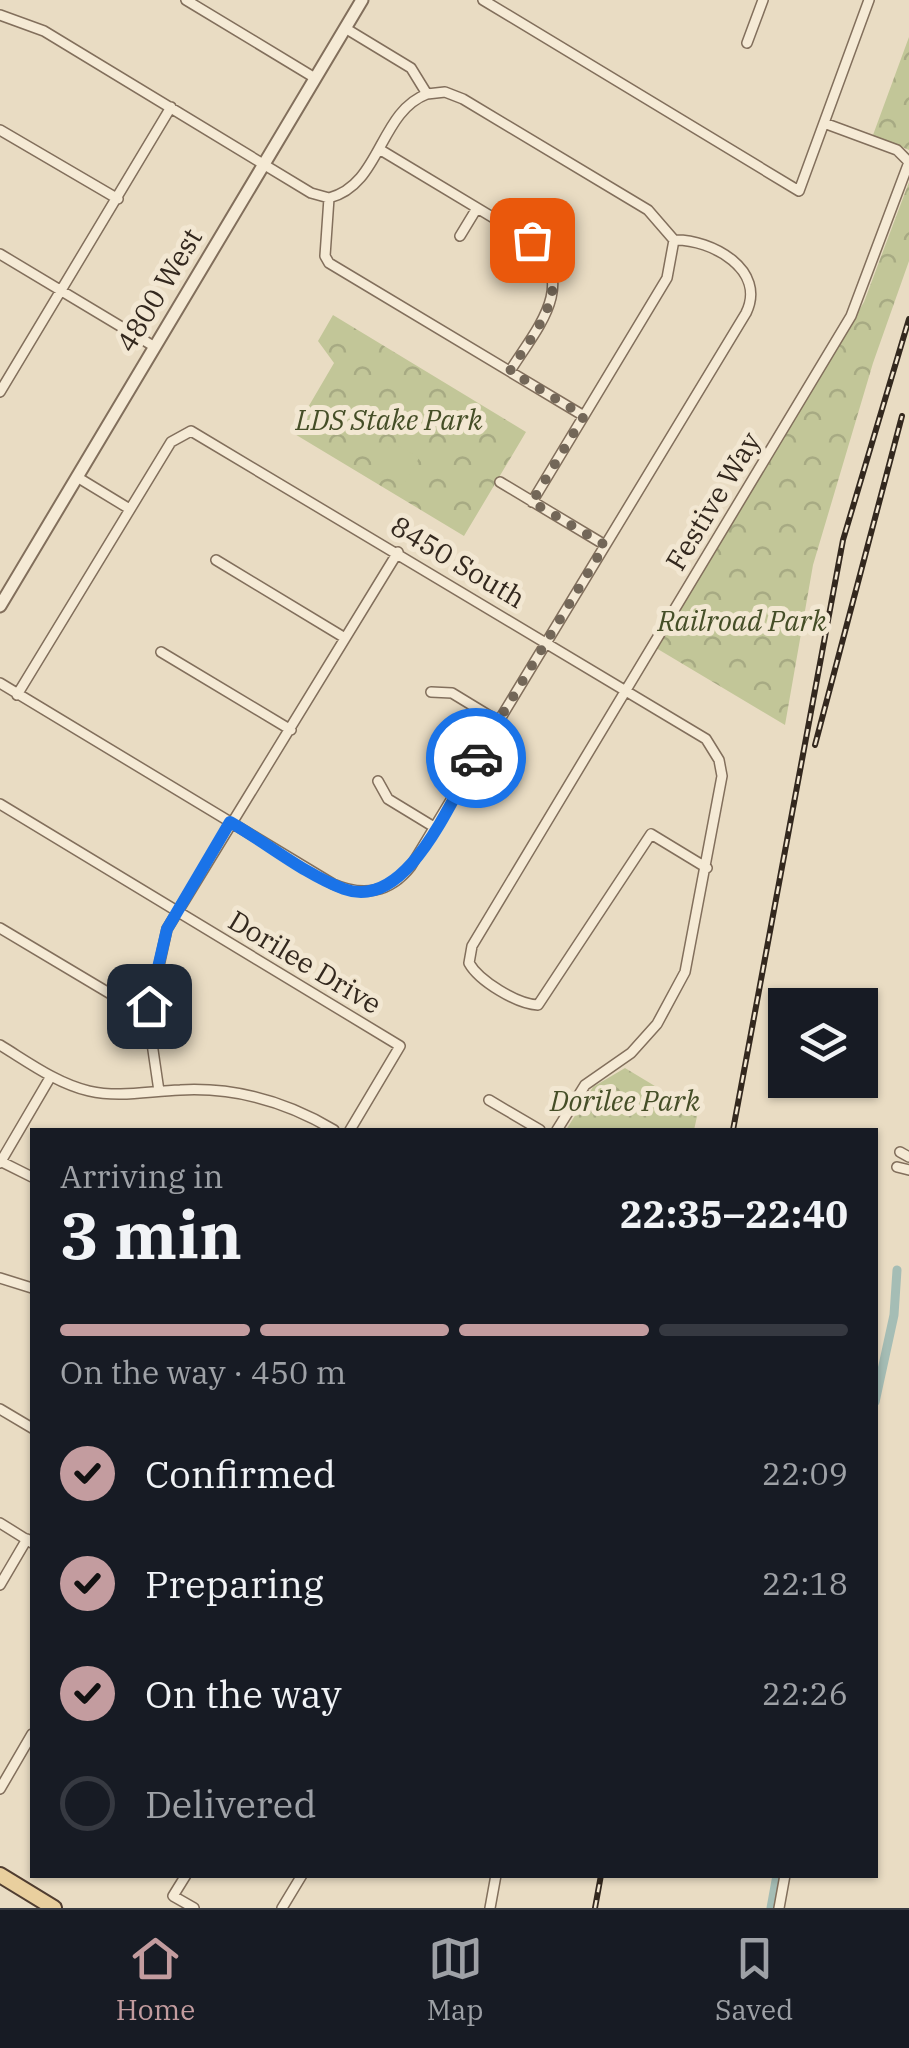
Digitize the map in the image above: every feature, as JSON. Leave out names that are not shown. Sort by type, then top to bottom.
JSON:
[{"type":"main road","points":[[0,1875],[54,1908]]},
{"type":"street","name":"4800 West","points":[[0,606],[360,0]]},
{"type":"street","points":[[483,0],[799,191],[869,0]]},
{"type":"street","points":[[747,43],[763,0]]},
{"type":"street","points":[[188,1],[315,78]]},
{"type":"street","points":[[0,16],[29,23],[330,198]]},
{"type":"street","points":[[345,28],[411,68],[427,94]]},
{"type":"street","points":[[0,683],[333,884],[358,892],[378,891],[404,876],[746,313],[752,296],[748,276],[707,246],[674,240],[648,210],[446,92],[427,94],[408,105],[356,186],[330,198]]},
{"type":"street","points":[[0,392],[171,107]]},
{"type":"street","points":[[824,123],[897,150],[908,158]]},
{"type":"street","points":[[0,130],[118,199]]},
{"type":"street","points":[[379,149],[532,240],[554,272],[548,307],[510,371]]},
{"type":"street","name":"Festive Way","points":[[707,868],[651,834],[538,1005],[527,1004],[477,974],[468,957],[851,316],[908,171],[908,158]]},
{"type":"street","points":[[330,198],[325,256],[329,263],[584,416]]},
{"type":"street","points":[[460,236],[477,208]]},
{"type":"street","points":[[532,502],[667,278],[674,240]]},
{"type":"street","points":[[0,254],[155,346]]},
{"type":"street","name":"8450 South","points":[[128,508],[171,442],[184,432],[204,435],[626,689],[706,739],[720,760],[722,776],[707,868]]},
{"type":"street","points":[[17,695],[128,508],[77,478]]},
{"type":"street","points":[[500,482],[605,545]]},
{"type":"street","points":[[159,1091],[148,1038],[149,1006],[161,946],[176,911],[398,552]]},
{"type":"street","points":[[216,560],[345,638]]},
{"type":"street","points":[[160,652],[290,730]]},
{"type":"street","points":[[431,692],[452,694],[498,721]]},
{"type":"street","points":[[378,781],[388,799],[434,827]]},
{"type":"street","name":"Dorilee Drive","points":[[0,804],[400,1046],[351,1128]]},
{"type":"street","points":[[558,1128],[586,1085],[631,1054],[673,996],[692,948],[707,868]]},
{"type":"street","points":[[0,928],[114,996],[149,1006]]},
{"type":"street","points":[[0,1045],[51,1076],[103,1093],[214,1090],[256,1097],[329,1128]]},
{"type":"street","points":[[30,1176],[0,1162],[51,1076]]},
{"type":"street","points":[[490,1100],[537,1128]]},
{"type":"street","points":[[897,1167],[909,1170]]},
{"type":"street","points":[[0,1278],[30,1287]]},
{"type":"street","points":[[0,1408],[30,1427]]},
{"type":"street","points":[[0,1523],[30,1541],[0,1585]]},
{"type":"street","points":[[0,1788],[30,1737]]},
{"type":"street","points":[[184,1878],[173,1896],[194,1908]]},
{"type":"street","points":[[282,1908],[300,1878]]},
{"type":"street","points":[[490,1908],[495,1878]]},
{"type":"street","points":[[779,1908],[784,1878]]},
{"type":"green space","points":[[909,37],[909,150],[873,135]]},
{"type":"green space","name":"Railroad Park","points":[[909,182],[909,261],[873,363],[813,565],[785,725],[656,648],[864,302]]},
{"type":"green space","name":"LDS Stake Park","points":[[333,315],[526,432],[464,536],[293,433],[334,363],[318,341]]},
{"type":"green space","points":[[392,442],[419,458],[403,486],[379,472],[378,465]]},
{"type":"green space","name":"Dorilee Park","points":[[625,1068],[698,1112],[694,1128],[567,1128],[593,1087]]},
{"type":"waterway","points":[[878,1388],[894,1315],[897,1270]]},
{"type":"waterway","points":[[771,1908],[776,1878]]},
{"type":"railway","points":[[733,1128],[843,540],[909,319]]},
{"type":"railway","points":[[815,745],[902,416]]},
{"type":"railway","points":[[595,1908],[600,1878]]},
{"type":"way so far","points":[[476,758],[605,545],[532,502],[584,416],[510,371],[548,307],[554,287],[554,272],[548,259],[532,240]]},
{"type":"route","points":[[149,1006],[167,929],[230,822],[333,884],[358,892],[378,891],[404,876],[476,758]]}]
